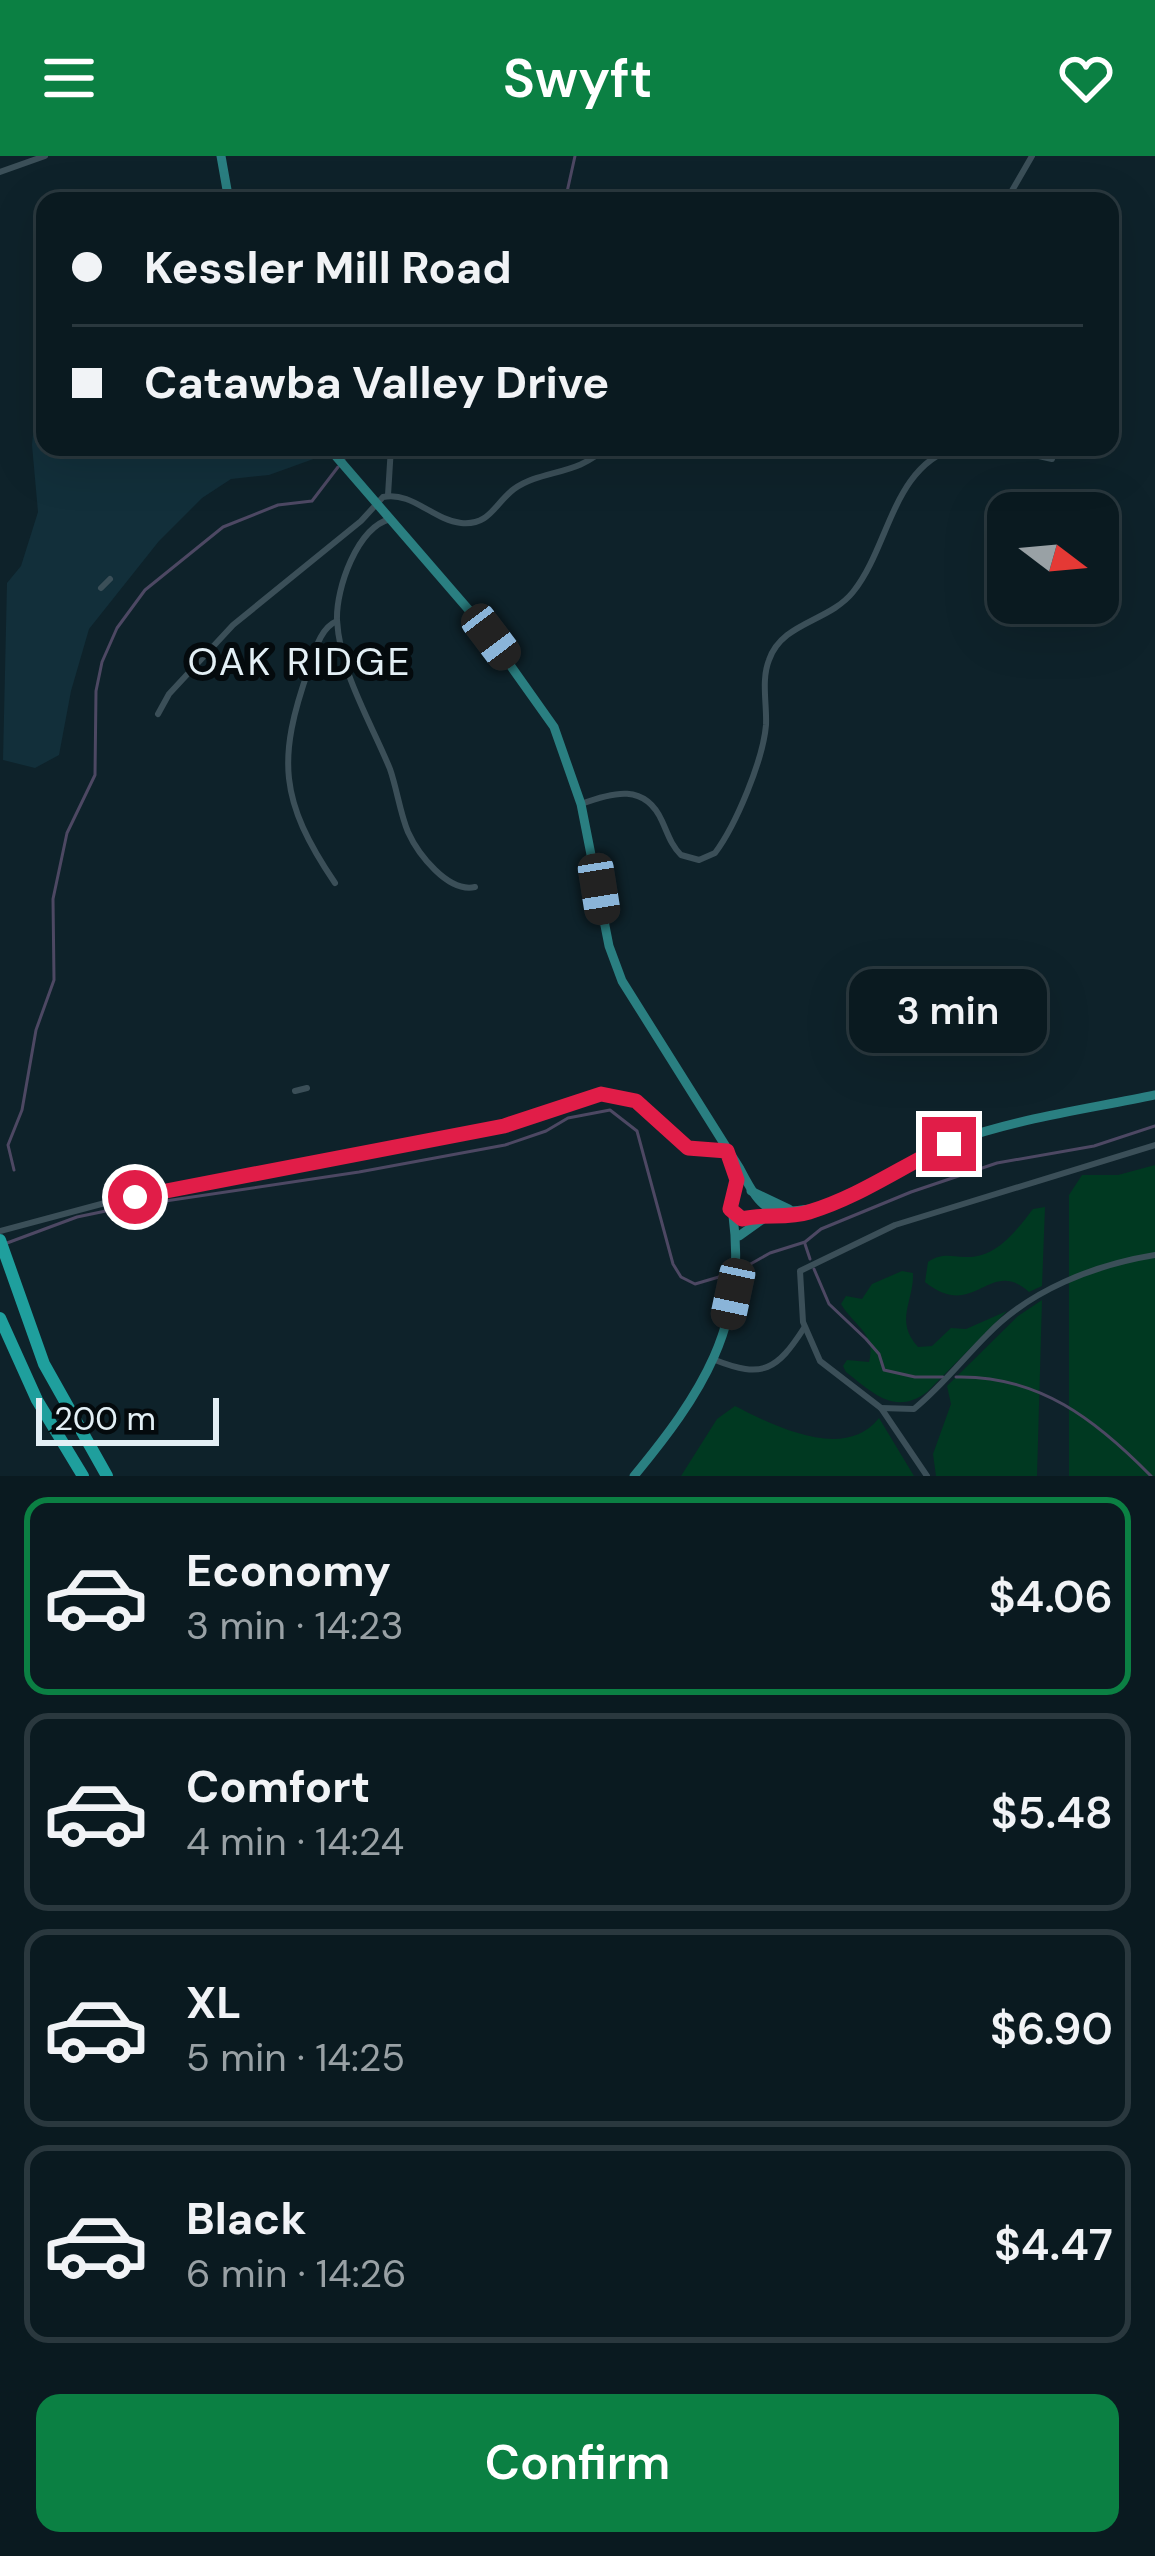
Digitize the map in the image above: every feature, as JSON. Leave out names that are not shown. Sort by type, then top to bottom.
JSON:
[{"type":"highway","points":[[0,1235],[9,1272],[55,1386],[107,1476]]},
{"type":"highway","points":[[0,1318],[38,1400],[83,1476]]},
{"type":"main road","points":[[221,156],[227,192]]},
{"type":"main road","points":[[336,456],[481,624],[562,744],[581,804],[609,946],[622,981],[729,1155],[756,1208],[738,1244]]},
{"type":"main road","points":[[733,1215],[804,1214],[958,1141],[1018,1123],[1155,1095]]},
{"type":"main road","points":[[634,1476],[693,1401],[715,1360],[733,1294],[738,1244],[730,1203],[737,1180],[729,1155]]},
{"type":"main road","points":[[735,1194],[794,1211],[824,1207]]},
{"type":"main road","points":[[738,1244],[753,1218]]},
{"type":"street","points":[[0,172],[45,156]]},
{"type":"street","points":[[1011,192],[1032,156]]},
{"type":"street","points":[[388,495],[390,456]]},
{"type":"street","points":[[158,714],[169,694],[233,625],[388,495],[403,497],[452,521],[476,522],[489,516],[517,487],[582,466],[595,456]]},
{"type":"street","points":[[581,804],[616,792],[638,794],[657,811],[680,855],[699,860],[715,853],[761,750],[766,671],[775,648],[791,631],[850,596],[910,479],[937,456]]},
{"type":"street","points":[[1039,456],[1052,459]]},
{"type":"street","points":[[390,519],[376,524],[360,543],[345,581],[337,621],[350,676],[397,789],[408,833],[448,882],[460,889],[475,887]]},
{"type":"street","points":[[101,588],[110,580]]},
{"type":"street","points":[[334,883],[295,805],[286,752],[290,722],[315,651],[326,627],[337,621]]},
{"type":"street","points":[[295,1091],[307,1088]]},
{"type":"street","points":[[0,1235],[105,1203],[504,1126],[601,1094],[636,1101],[688,1148],[729,1155]]},
{"type":"street","points":[[927,1476],[881,1408],[823,1365],[805,1328],[799,1274],[895,1225],[1155,1145]]},
{"type":"street","points":[[881,1408],[914,1409],[988,1334],[1034,1297],[1155,1255]]},
{"type":"street","points":[[715,1360],[739,1370],[763,1370],[783,1358],[805,1328]]},
{"type":"shaded area","points":[[35,414],[36,456],[319,457],[269,475],[231,479],[202,498],[159,541],[89,629],[59,755],[35,768],[3,760],[7,583],[21,566],[38,512],[32,445]]},
{"type":"green space","points":[[1155,1165],[1155,1476],[1069,1476],[1069,1195],[1082,1175],[1118,1175]]},
{"type":"green space","points":[[1045,1207],[1042,1286],[1029,1292],[1003,1281],[957,1295],[925,1282],[928,1262],[941,1256],[986,1254],[1004,1242],[1033,1209]]},
{"type":"green space","points":[[902,1271],[913,1273],[906,1319],[918,1347],[932,1346],[951,1328],[966,1329],[1007,1311],[927,1392],[894,1402],[846,1372],[847,1360],[869,1362],[871,1352],[867,1337],[841,1304],[846,1296],[862,1299],[872,1284]]},
{"type":"green space","points":[[1042,1300],[1037,1476],[936,1476],[933,1454],[951,1404],[947,1386],[1018,1316]]},
{"type":"green space","points":[[735,1406],[789,1430],[829,1439],[865,1431],[879,1418],[914,1476],[681,1476],[717,1419]]},
{"type":"waterway","points":[[567,192],[575,156]]},
{"type":"waterway","points":[[14,1170],[8,1145],[22,1110],[36,1030],[54,980],[53,899],[67,833],[95,775],[96,691],[117,628],[145,590],[223,527],[278,505],[312,501],[338,467]]},
{"type":"waterway","points":[[7,1243],[77,1217],[125,1207],[505,1145],[568,1118],[610,1110],[637,1131],[673,1264],[681,1277],[695,1284],[729,1274]]},
{"type":"waterway","points":[[738,1271],[770,1253],[805,1242],[821,1229],[911,1192],[997,1163],[1094,1146],[1155,1126]]},
{"type":"waterway","points":[[805,1244],[810,1259]]},
{"type":"waterway","points":[[814,1269],[829,1304],[879,1354],[884,1370],[943,1377]]},
{"type":"waterway","points":[[956,1377],[1014,1384],[1064,1405],[1109,1437],[1151,1476]]},
{"type":"district","name":"OAK RIDGE","points":[[300,661]]},
{"type":"route","points":[[135,1197],[504,1126],[601,1094],[636,1101],[688,1148],[727,1151],[737,1180],[730,1209],[742,1219],[788,1217],[824,1207],[949,1144]]}]
